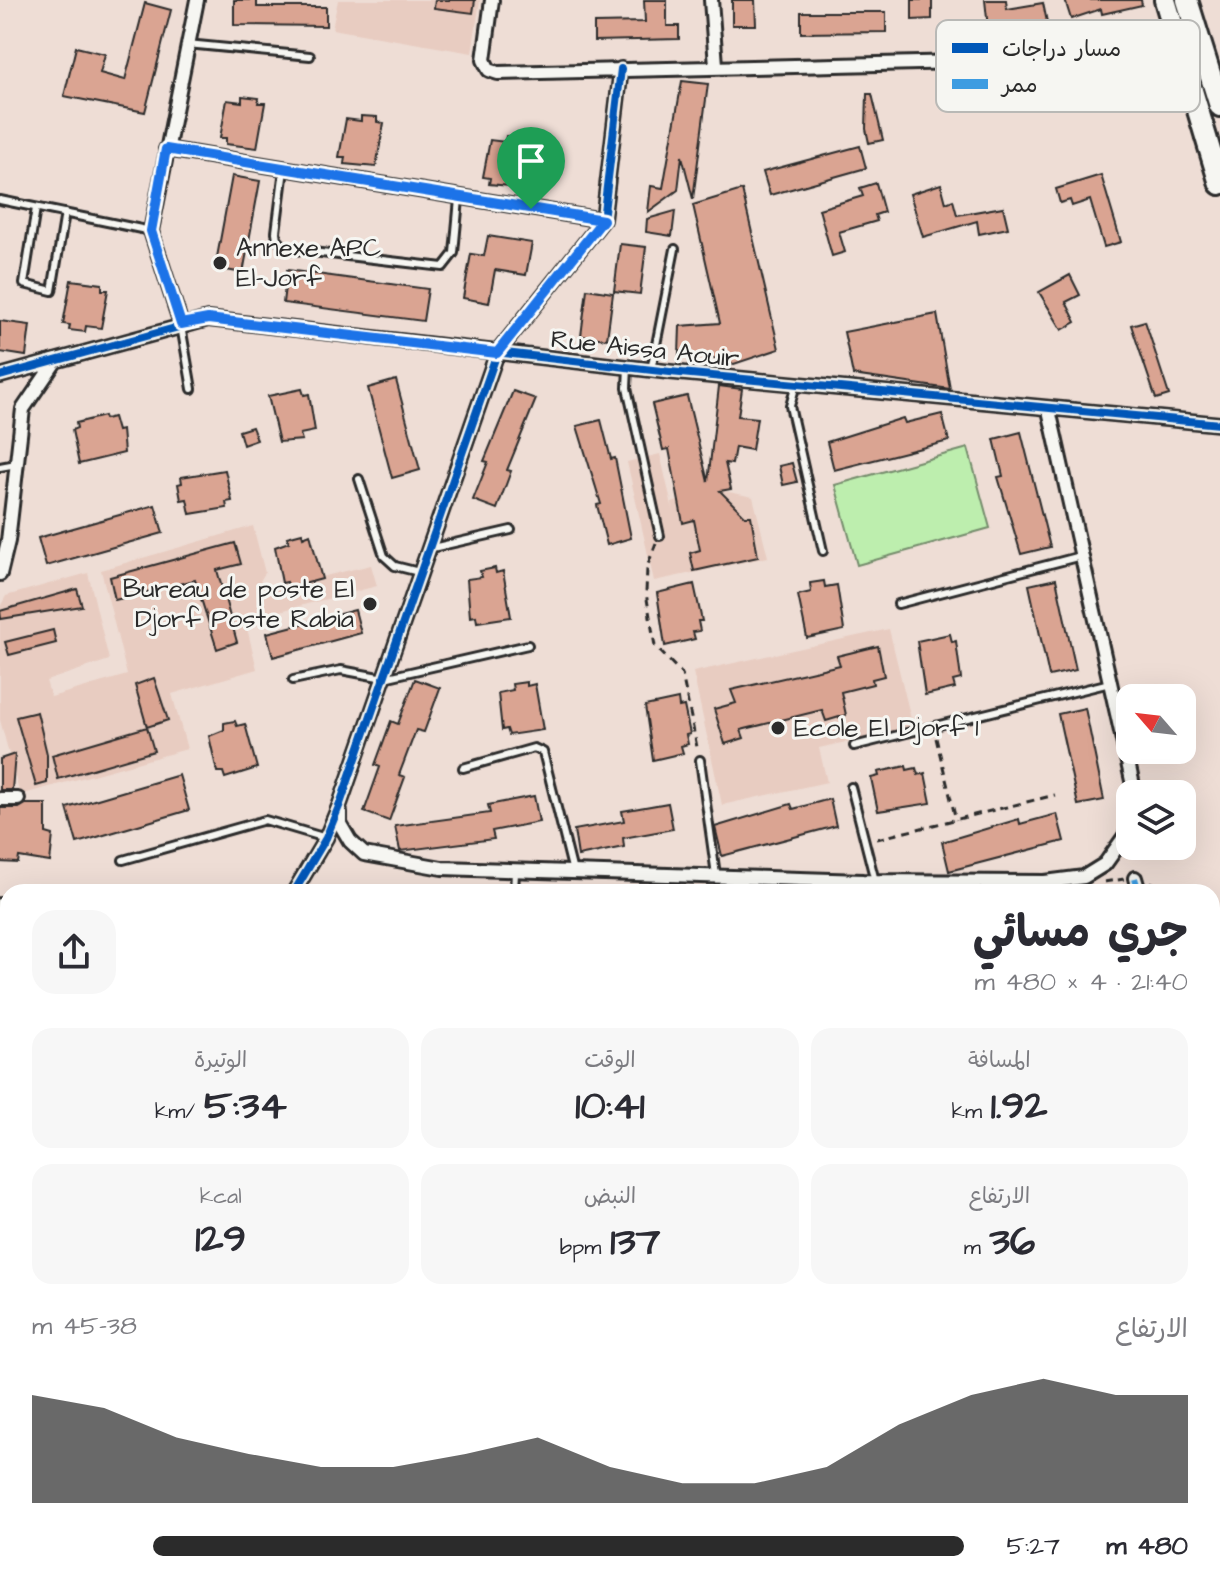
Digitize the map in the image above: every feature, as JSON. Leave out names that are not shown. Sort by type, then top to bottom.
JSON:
[{"type":"main road","points":[[1165,0],[1170,20]]},
{"type":"main road","points":[[1187,0],[1193,20]]},
{"type":"main road","points":[[1200,43],[1220,106]]},
{"type":"main road","points":[[1198,112],[1220,184]]},
{"type":"street","points":[[181,324],[151,231],[197,0]]},
{"type":"street","points":[[492,0],[484,60],[493,72],[936,62]]},
{"type":"street","points":[[711,0],[716,65]]},
{"type":"street","points":[[299,884],[326,838],[340,804],[497,353],[603,220],[621,69]]},
{"type":"street","points":[[166,149],[603,220]]},
{"type":"street","name":"Rue Aissa Aouir","points":[[0,376],[208,319],[651,370],[1220,424]]},
{"type":"street","points":[[0,574],[8,541],[23,409],[55,362]]},
{"type":"street","points":[[1049,410],[1132,780]]},
{"type":"street","points":[[0,799],[18,799]]},
{"type":"street","points":[[340,804],[340,824],[350,841],[364,854],[442,868],[875,881],[1045,882],[1084,877],[1105,864],[1116,849]]},
{"type":"street","points":[[1135,878],[1137,884]]},
{"type":"lane","points":[[187,44],[310,56]]},
{"type":"lane","points":[[284,169],[276,232],[277,239],[286,249],[443,267],[454,253],[459,199]]},
{"type":"lane","points":[[0,200],[151,231]]},
{"type":"lane","points":[[36,208],[24,284],[52,291],[65,213]]},
{"type":"lane","points":[[651,370],[675,249]]},
{"type":"lane","points":[[181,324],[192,389]]},
{"type":"lane","points":[[628,367],[627,388],[660,536]]},
{"type":"lane","points":[[796,384],[790,406],[823,551]]},
{"type":"lane","points":[[0,467],[16,464]]},
{"type":"lane","points":[[359,479],[384,556],[395,566],[419,572]]},
{"type":"lane","points":[[427,549],[511,530]]},
{"type":"lane","points":[[898,604],[1081,556]]},
{"type":"lane","points":[[293,680],[341,670],[384,678],[528,645]]},
{"type":"lane","points":[[854,746],[1110,683]]},
{"type":"lane","points":[[463,768],[534,748],[543,752],[573,872]]},
{"type":"lane","points":[[700,760],[716,877]]},
{"type":"lane","points":[[851,787],[875,881]]},
{"type":"lane","points":[[123,860],[265,820],[326,838]]},
{"type":"lane","points":[[514,884],[515,870]]},
{"type":"path","points":[[660,536],[647,567],[646,593],[655,646],[682,674],[700,760]]},
{"type":"path","points":[[933,726],[956,820]]},
{"type":"path","points":[[865,842],[1055,795]]},
{"type":"path","points":[[1091,884],[1135,878],[1151,884]]},
{"type":"shaded area","points":[[338,0],[480,0],[472,53],[332,29]]},
{"type":"shaded area","points":[[660,454],[673,510],[672,503],[714,489],[753,497],[768,557],[654,581],[627,462]]},
{"type":"shaded area","points":[[253,526],[265,573],[260,581],[271,589],[371,565],[377,586],[245,620],[257,669],[172,694],[187,749],[20,795],[0,720],[0,607],[6,596],[88,573],[109,660],[46,681],[51,697],[127,675],[101,570]]},
{"type":"shaded area","name":"Ecole El Djorf 1","points":[[889,629],[913,727],[819,748],[827,782],[722,805],[693,672]]},
{"type":"green space","points":[[968,448],[990,528],[857,565],[835,485]]},
{"type":"building","points":[[234,0],[257,0],[257,7],[326,7],[326,26],[234,25]]},
{"type":"building","points":[[435,0],[475,0],[473,13],[434,8]]},
{"type":"building","points":[[644,0],[667,0],[667,26],[679,26],[679,39],[594,41],[594,23],[645,22]]},
{"type":"building","points":[[732,0],[755,0],[756,25],[732,25]]},
{"type":"building","points":[[912,0],[932,0],[932,19],[912,20]]},
{"type":"building","points":[[985,0],[1006,0],[1007,9],[1043,3],[1047,20],[987,20]]},
{"type":"building","points":[[1065,0],[1141,0],[1142,5],[1102,14],[1101,9],[1071,19]]},
{"type":"building","points":[[145,3],[171,10],[145,112],[64,96],[76,47],[105,54],[100,73],[125,80]]},
{"type":"building","points":[[801,12],[886,12],[886,32],[801,33]]},
{"type":"building","points":[[682,81],[708,84],[693,199],[682,156],[678,190],[648,212],[651,186],[663,188]]},
{"type":"building","points":[[867,94],[872,94],[883,140],[869,143],[866,129]]},
{"type":"building","points":[[242,96],[259,98],[258,103],[265,103],[257,148],[226,144],[226,138],[220,138],[227,100],[242,102]]},
{"type":"building","points":[[361,116],[377,117],[377,122],[384,123],[376,167],[344,164],[345,157],[339,157],[346,119],[361,121]]},
{"type":"building","points":[[506,136],[522,138],[522,142],[528,143],[521,187],[489,184],[490,178],[483,177],[490,140],[505,142]]},
{"type":"building","points":[[860,146],[866,168],[770,195],[763,172]]},
{"type":"building","points":[[1101,175],[1121,242],[1104,247],[1090,200],[1072,206],[1070,200],[1060,203],[1056,189]]},
{"type":"building","points":[[232,176],[260,181],[243,273],[215,268]]},
{"type":"building","points":[[876,183],[884,212],[875,215],[877,221],[839,232],[845,252],[832,256],[819,209],[863,196],[860,188]]},
{"type":"building","points":[[941,184],[946,203],[953,200],[957,215],[1003,207],[1008,228],[979,234],[977,221],[923,237],[910,194]]},
{"type":"building","points":[[742,190],[779,349],[734,364],[709,357],[679,355],[680,326],[720,323],[693,205]]},
{"type":"building","points":[[675,211],[672,236],[646,232],[647,219]]},
{"type":"building","points":[[488,236],[532,243],[526,275],[495,270],[489,303],[463,298],[471,254],[484,256]]},
{"type":"building","points":[[620,244],[646,247],[640,294],[614,291]]},
{"type":"building","points":[[287,270],[428,289],[423,321],[283,303]]},
{"type":"building","points":[[1070,275],[1080,295],[1066,302],[1076,322],[1062,330],[1039,292]]},
{"type":"building","points":[[71,280],[102,284],[102,290],[108,290],[101,328],[86,326],[85,332],[69,330],[70,325],[63,324]]},
{"type":"building","points":[[587,289],[613,293],[607,339],[581,336]]},
{"type":"building","points":[[937,314],[950,389],[853,375],[844,332]]},
{"type":"building","points":[[0,321],[30,325],[26,356],[0,352]]},
{"type":"building","points":[[1145,321],[1169,395],[1156,399],[1131,325]]},
{"type":"building","points":[[396,380],[420,470],[392,478],[368,388]]},
{"type":"building","points":[[719,386],[742,389],[738,416],[757,418],[752,450],[735,447],[732,464],[725,463],[731,489],[720,491],[745,516],[751,516],[758,557],[694,571],[690,553],[700,550],[694,520],[683,523],[669,449],[663,450],[652,404],[687,396],[708,482]]},
{"type":"building","points":[[302,389],[304,395],[309,394],[315,431],[300,434],[302,440],[279,442],[268,396]]},
{"type":"building","points":[[513,391],[536,399],[507,470],[511,471],[497,509],[473,500],[488,462],[484,461]]},
{"type":"building","points":[[942,414],[949,441],[834,470],[827,442],[903,418],[905,423]]},
{"type":"building","points":[[104,416],[105,419],[113,417],[117,431],[122,430],[124,453],[79,464],[72,430],[77,428],[76,423]]},
{"type":"building","points":[[601,420],[611,459],[615,458],[631,538],[607,545],[597,505],[601,504],[577,426]]},
{"type":"building","points":[[252,427],[257,440],[243,445],[239,431]]},
{"type":"building","points":[[1021,432],[1050,547],[1021,554],[998,477],[1003,476],[994,439]]},
{"type":"building","points":[[792,463],[797,482],[783,485],[779,466]]},
{"type":"building","points":[[225,470],[232,501],[226,502],[227,508],[190,514],[187,499],[181,500],[178,484],[182,483],[181,477]]},
{"type":"building","points":[[155,505],[163,533],[46,566],[38,538]]},
{"type":"building","points":[[302,533],[303,537],[310,534],[322,579],[289,588],[287,582],[282,583],[275,547],[289,542],[287,537]]},
{"type":"building","points":[[235,543],[241,564],[217,570],[237,642],[217,649],[195,580],[115,600],[110,577]]},
{"type":"building","points":[[495,568],[496,573],[503,571],[511,617],[477,622],[476,616],[470,617],[467,579],[482,577],[480,571]]},
{"type":"building","points":[[1056,579],[1076,670],[1049,676],[1029,585]]},
{"type":"building","points":[[824,581],[825,587],[837,585],[844,630],[807,638],[798,595],[811,592],[810,583]]},
{"type":"building","points":[[694,584],[702,621],[698,621],[700,631],[693,632],[695,639],[665,646],[657,593]]},
{"type":"building","points":[[77,589],[82,606],[1,619],[0,611]]},
{"type":"building","points":[[355,610],[361,633],[273,657],[267,633]]},
{"type":"building","points":[[53,630],[56,643],[9,655],[5,642]]},
{"type":"building","points":[[950,634],[952,642],[956,641],[961,679],[953,681],[955,688],[925,695],[917,641]]},
{"type":"building","points":[[878,646],[884,676],[872,679],[873,684],[841,692],[846,715],[826,721],[822,710],[741,730],[744,738],[725,744],[714,709],[736,703],[731,690],[840,665],[837,656]]},
{"type":"building","points":[[154,678],[168,720],[147,727],[135,685]]},
{"type":"building","points":[[415,679],[440,688],[424,732],[416,730],[399,775],[405,777],[389,821],[364,812],[380,767],[375,765],[391,721],[398,724]]},
{"type":"building","points":[[527,682],[527,686],[535,684],[543,730],[509,735],[507,729],[502,730],[498,693],[513,690],[512,684]]},
{"type":"building","points":[[678,699],[679,707],[684,706],[690,734],[686,735],[688,744],[681,746],[683,753],[653,760],[645,706]]},
{"type":"building","points":[[1085,708],[1104,800],[1078,805],[1058,714]]},
{"type":"building","points":[[37,712],[47,754],[47,783],[36,786],[16,717]]},
{"type":"building","points":[[235,721],[237,726],[245,724],[257,768],[225,778],[223,772],[217,772],[209,736],[224,730],[224,723]]},
{"type":"building","points":[[147,727],[154,751],[58,779],[52,755]]},
{"type":"building","points":[[15,754],[12,790],[0,790],[0,759]]},
{"type":"building","points":[[906,766],[907,770],[916,768],[918,775],[925,773],[931,803],[878,811],[871,778],[879,776],[878,772]]},
{"type":"building","points":[[179,775],[189,810],[77,843],[67,808]]},
{"type":"building","points":[[534,796],[539,822],[492,831],[494,839],[400,851],[395,826],[490,813],[488,805]]},
{"type":"building","points":[[830,799],[836,826],[722,856],[715,827],[791,804],[793,809]]},
{"type":"building","points":[[668,803],[673,829],[623,838],[624,847],[578,856],[574,830],[624,821],[622,811]]},
{"type":"building","points":[[26,804],[46,804],[46,833],[53,835],[50,862],[19,857],[18,863],[0,862],[0,808],[19,808]]},
{"type":"building","points":[[1057,814],[1064,841],[949,871],[942,842],[1019,819],[1020,824]]},
{"type":"marked path","points":[[1135,878],[1137,884]]},
{"type":"cycle path","points":[[299,884],[326,838],[340,804],[497,353],[603,220],[621,69]]},
{"type":"cycle path","points":[[0,376],[208,319],[670,372],[1220,424]]},
{"type":"place","name":"Annexe APC El-Jorf","points":[[220,263]]},
{"type":"place","name":"Bureau de poste El Djorf Poste Rabia","points":[[370,604]]},
{"type":"place","name":"Ecole El Djorf 1","points":[[778,728]]},
{"type":"route","points":[[166,149],[531,209],[603,220],[497,353],[208,319],[181,324],[152,243],[151,231],[166,149]]}]
